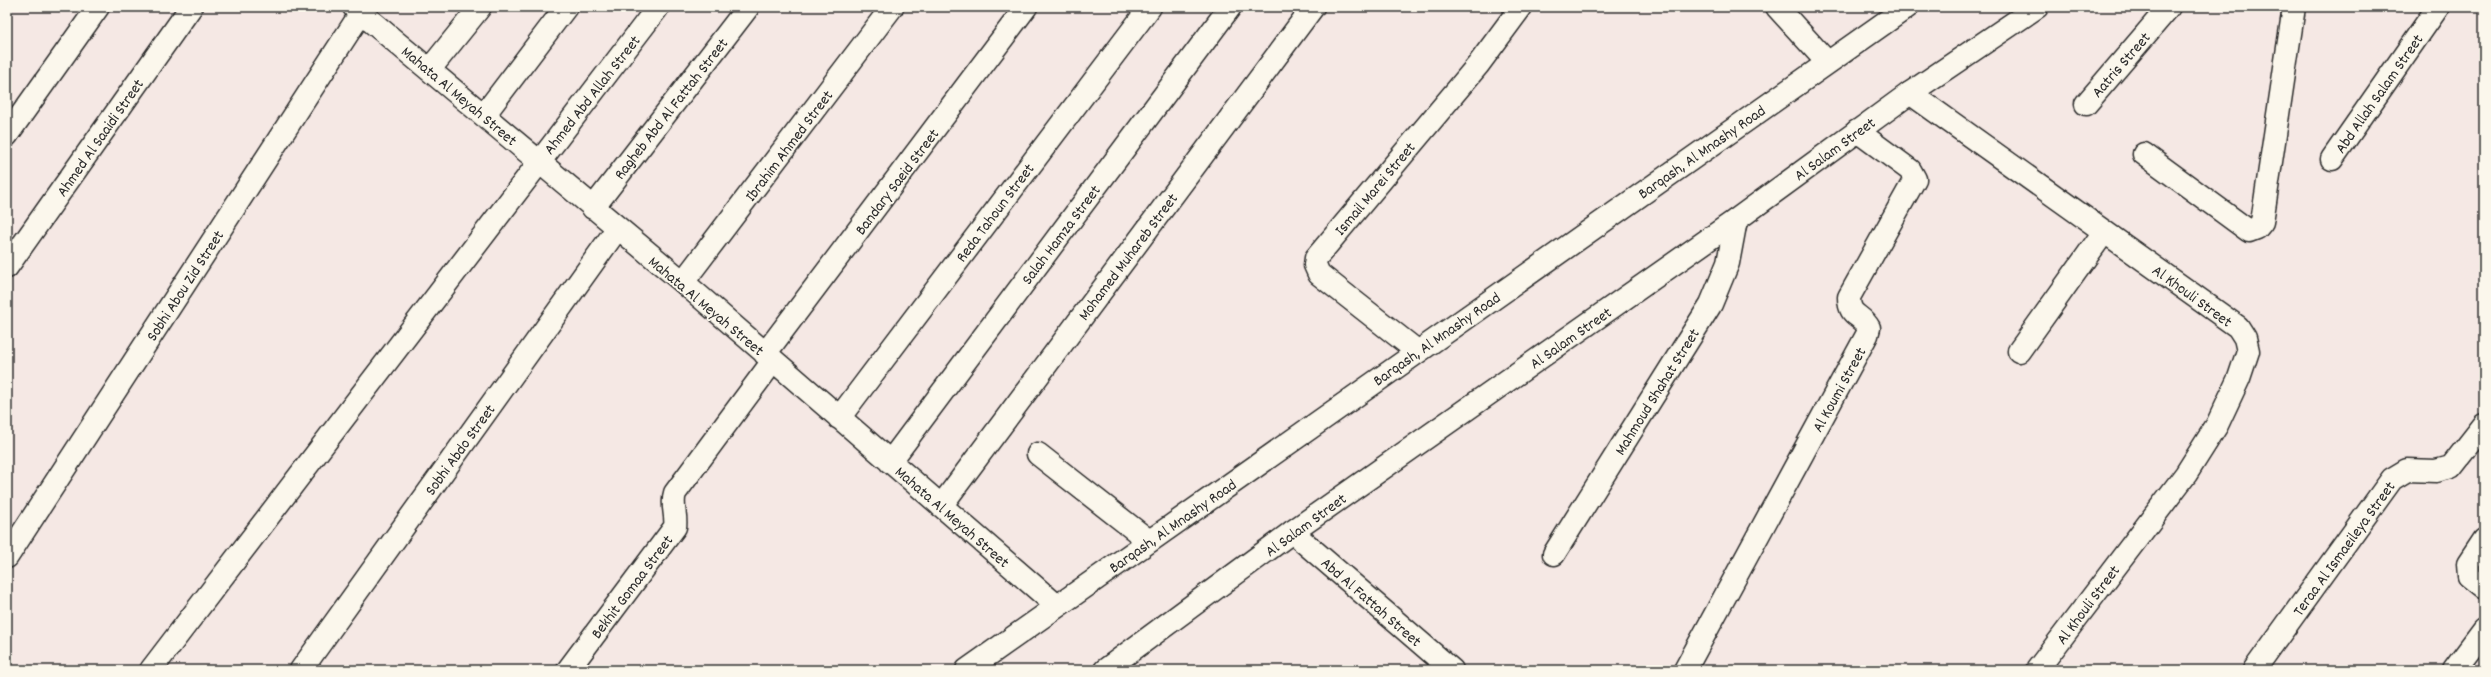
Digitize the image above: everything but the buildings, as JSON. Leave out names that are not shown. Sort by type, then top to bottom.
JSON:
[{"type":"street","points":[[7,136],[98,7]]},
{"type":"street","name":"Ahmed Al Saaidi Street","points":[[7,267],[191,7]]},
{"type":"street","points":[[430,69],[480,7]]},
{"type":"street","points":[[484,115],[566,7]]},
{"type":"street","name":"Ahmed Abd Allah Street","points":[[151,670],[658,7]]},
{"type":"street","name":"Ragheb Abd Al Fattah Street","points":[[593,208],[748,7]]},
{"type":"street","name":"Ibrahim Ahmed Street","points":[[683,282],[892,7]]},
{"type":"street","name":"Bandary Saeid Street","points":[[769,357],[1026,7]]},
{"type":"street","name":"Reda Tahoun Street","points":[[839,418],[1150,7]]},
{"type":"street","name":"Salah Hamza Street","points":[[890,462],[1230,7]]},
{"type":"street","name":"Mohamed Muhareb Street","points":[[941,506],[1312,7]]},
{"type":"street","name":"Ismail Marei Street","points":[[1417,351],[1319,274],[1315,265],[1316,258],[1478,65],[1520,7]]},
{"type":"street","points":[[1777,7],[1827,62]]},
{"type":"street","name":"Barqash, Al Mnashy Road","points":[[967,670],[1417,351],[1907,7]]},
{"type":"street","name":"Al Salam Street","points":[[1110,669],[1292,532],[1736,220],[1910,93],[2037,7]]},
{"type":"street","name":"Aatris Street","points":[[2086,104],[2169,7]]},
{"type":"street","points":[[2144,154],[2249,232],[2257,228],[2262,222],[2294,7]]},
{"type":"street","name":"Abd Allah Salam Street","points":[[2332,160],[2438,7]]},
{"type":"street","name":"Mahata Al Meyah Street","points":[[358,10],[539,161],[617,229],[683,282],[1057,606]]},
{"type":"street","name":"Sobhi Abou Zid Street","points":[[7,557],[358,10]]},
{"type":"street","name":"Al Khouli Street","points":[[1910,93],[2238,327],[2245,338],[2248,351],[2239,378],[2217,425],[2186,474],[2036,670]]},
{"type":"street","name":"Al Koumi Street","points":[[1685,670],[1867,335],[1869,328],[1865,321],[1853,314],[1849,306],[1850,297],[1916,179],[1910,170],[1857,131]]},
{"type":"street","name":"Mahmoud Shahat Street","points":[[1554,554],[1711,304],[1728,263],[1736,220]]},
{"type":"street","name":"Sobhi Abdo Street","points":[[301,670],[617,229]]},
{"type":"street","points":[[2019,351],[2104,232]]},
{"type":"street","name":"Bekhit Gomaa Street","points":[[568,670],[675,527],[676,520],[673,506],[675,493],[769,357]]},
{"type":"street","name":"Teraa Al Ismaeileya Street","points":[[2254,670],[2392,479],[2407,470],[2436,470],[2451,467],[2484,425]]},
{"type":"street","points":[[1038,454],[1149,541]]},
{"type":"street","name":"Abd Al Fattah Street","points":[[1292,532],[1452,670]]},
{"type":"street","points":[[2484,540],[2468,564],[2469,576],[2484,588]]},
{"type":"street","points":[[2454,670],[2484,630]]}]
